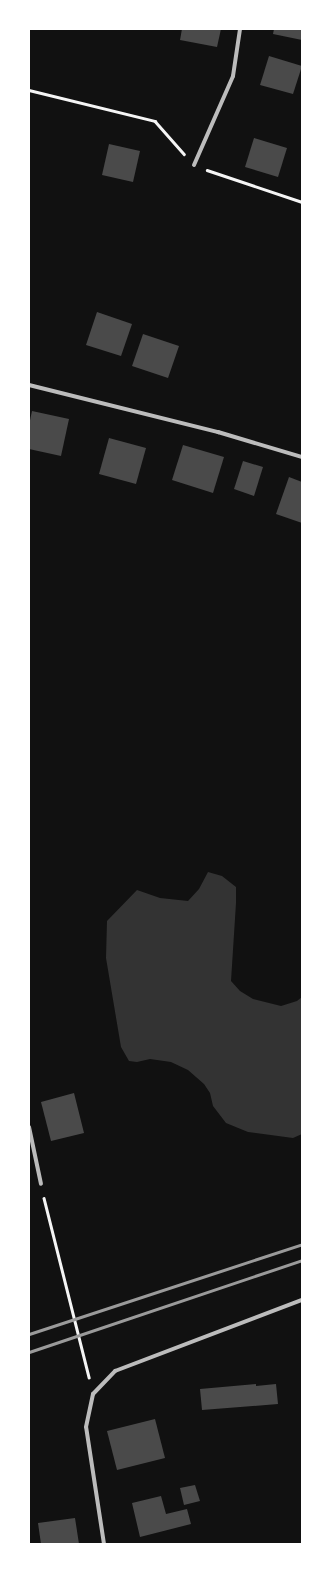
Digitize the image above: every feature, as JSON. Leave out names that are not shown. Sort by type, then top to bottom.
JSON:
[{"type":"street","points":[[194,165],[233,76],[240,29]]},
{"type":"street","points":[[29,385],[218,432],[302,457]]},
{"type":"street","points":[[29,1127],[41,1184]]},
{"type":"street","points":[[104,1544],[86,1427],[93,1394],[115,1371],[302,1300]]},
{"type":"path","points":[[29,90],[155,121],[194,165],[302,202]]},
{"type":"path","points":[[41,1184],[93,1394]]},
{"type":"shaded area","points":[[208,872],[222,876],[236,887],[231,981],[240,991],[253,999],[281,1006],[297,1001],[302,997],[302,1134],[293,1138],[248,1132],[226,1123],[213,1106],[210,1093],[204,1084],[188,1070],[171,1062],[150,1059],[137,1062],[129,1061],[121,1047],[106,958],[107,921],[137,890],[160,898],[188,901],[199,889]]},
{"type":"building","points":[[182,29],[221,29],[217,47],[180,40]]},
{"type":"building","points":[[274,29],[302,29],[302,40],[273,34]]},
{"type":"building","points":[[269,56],[302,66],[293,94],[260,85]]},
{"type":"building","points":[[254,138],[287,148],[278,177],[245,167]]},
{"type":"building","points":[[109,144],[140,151],[133,182],[102,175]]},
{"type":"building","points":[[97,312],[132,324],[121,356],[86,345]]},
{"type":"building","points":[[143,334],[179,346],[168,378],[132,366]]},
{"type":"building","points":[[32,411],[69,419],[61,456],[29,449],[29,425]]},
{"type":"building","points":[[109,438],[146,448],[136,484],[99,474]]},
{"type":"building","points":[[183,445],[224,457],[213,493],[172,480]]},
{"type":"building","points":[[243,461],[263,467],[254,496],[234,489]]},
{"type":"building","points":[[289,477],[302,482],[302,523],[276,514]]},
{"type":"building","points":[[74,1093],[84,1133],[51,1141],[41,1102]]},
{"type":"building","points":[[256,1384],[256,1386],[276,1384],[278,1404],[202,1410],[200,1389]]},
{"type":"building","points":[[155,1419],[165,1458],[117,1470],[107,1431]]},
{"type":"building","points":[[195,1485],[200,1501],[184,1505],[180,1488]]},
{"type":"building","points":[[161,1496],[166,1514],[187,1509],[191,1524],[140,1537],[132,1503]]},
{"type":"building","points":[[75,1518],[79,1544],[41,1544],[38,1523]]},
{"type":"railway","points":[[29,1334],[302,1244]]},
{"type":"railway","points":[[29,1352],[302,1260]]}]
